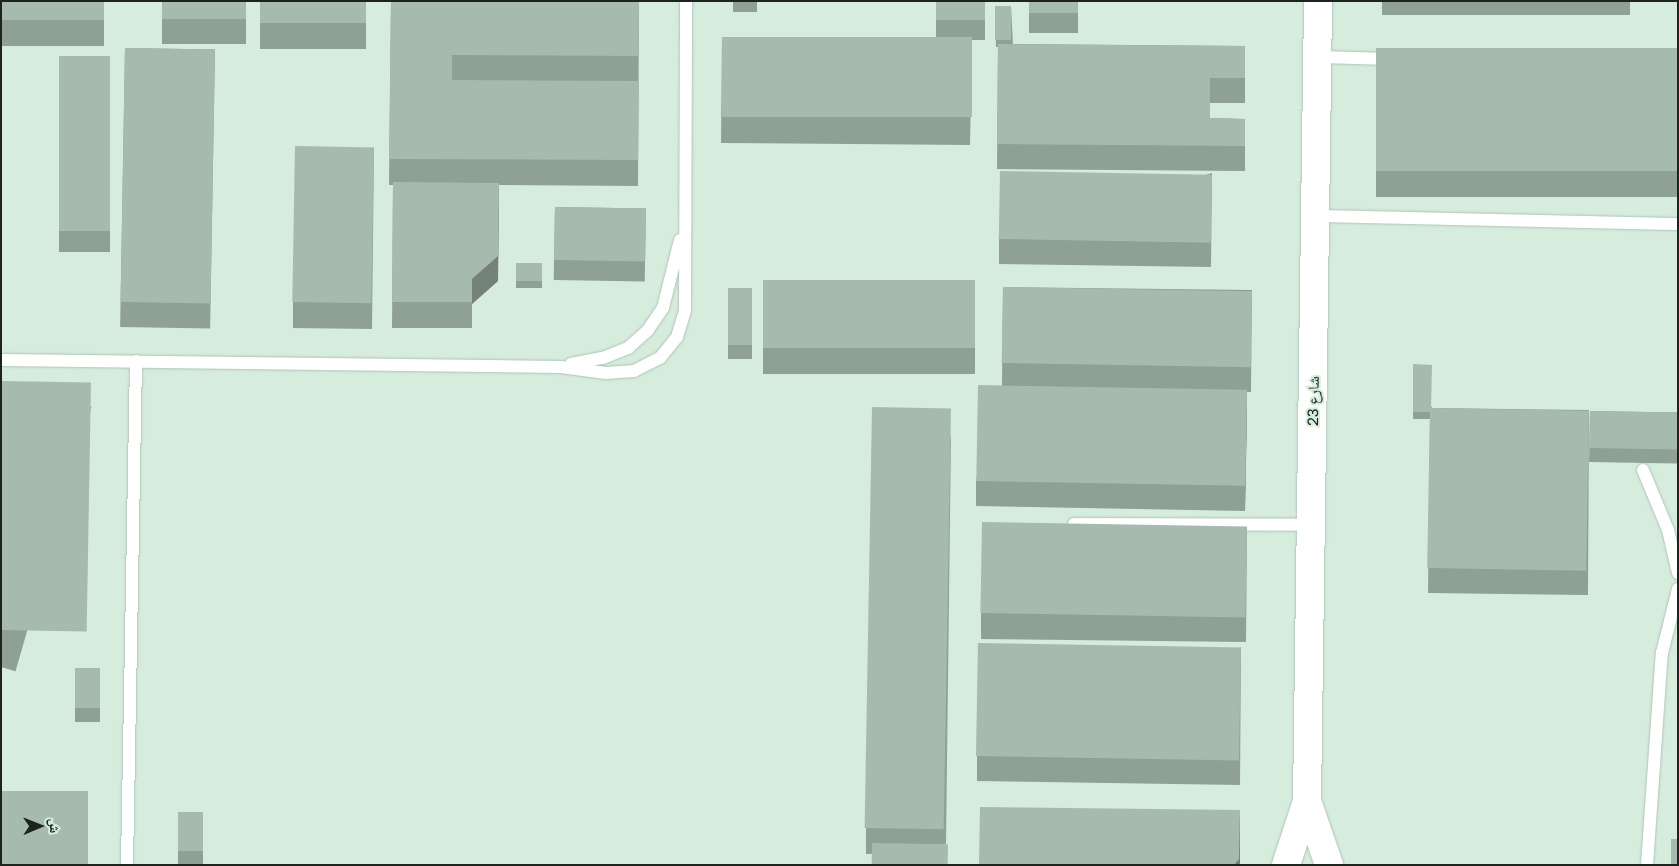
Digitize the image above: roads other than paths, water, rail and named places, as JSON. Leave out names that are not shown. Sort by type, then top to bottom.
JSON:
[{"type":"street","name":"شارع 23","points":[[1286,865],[1307,801],[1318,1]]},
{"type":"street","name":"شارع 23","points":[[1307,801],[1329,865]]},
{"type":"lane","points":[[1,360],[561,367],[606,373],[634,371],[660,358],[677,337],[685,310],[686,1]]},
{"type":"lane","points":[[1317,57],[1405,59]]},
{"type":"lane","points":[[1315,216],[1678,224]]},
{"type":"lane","points":[[561,367],[603,358],[628,348],[648,330],[662,308],[684,220]]},
{"type":"lane","points":[[127,865],[136,361]]},
{"type":"lane","points":[[1643,470],[1668,530],[1678,573]]},
{"type":"lane","points":[[1056,524],[1312,525]]},
{"type":"lane","points":[[1647,865],[1660,667],[1675,613],[1678,589]]}]
